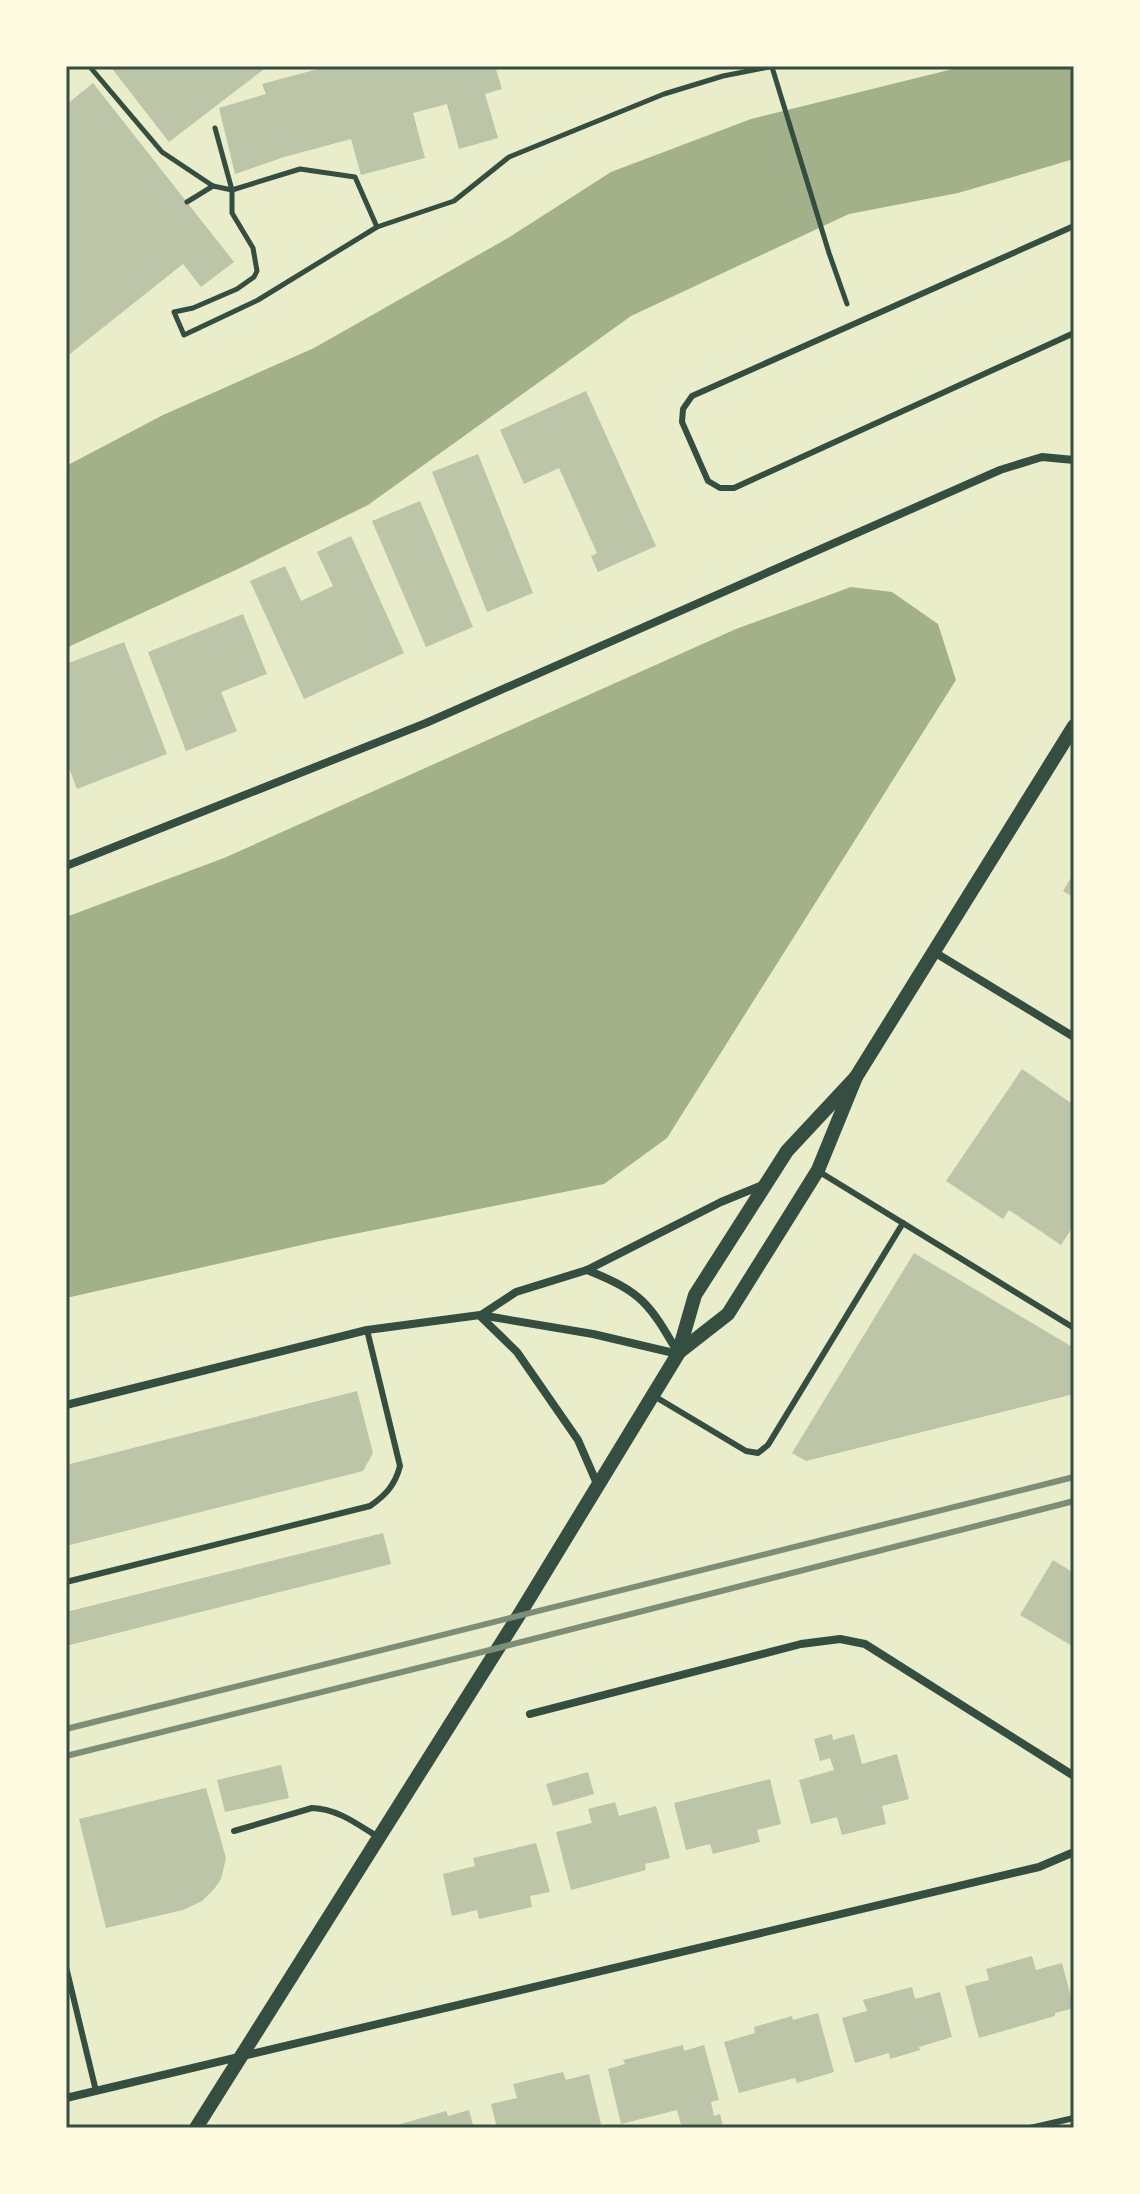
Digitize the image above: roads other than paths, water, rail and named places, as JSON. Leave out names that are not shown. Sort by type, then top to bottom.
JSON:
[{"type":"street","points":[[66,866],[426,723],[1000,470],[1042,457],[1074,460]]},
{"type":"street","points":[[678,1354],[728,1314],[818,1170],[856,1077],[1074,726]]},
{"type":"street","points":[[934,952],[1074,1037]]},
{"type":"street","points":[[196,2128],[519,1615],[678,1354],[695,1295],[787,1151],[856,1077]]},
{"type":"street","points":[[480,1315],[516,1292],[587,1270],[721,1202],[766,1183]]},
{"type":"street","points":[[587,1270],[636,1294],[655,1313],[678,1354]]},
{"type":"street","points":[[66,1405],[367,1330],[480,1315],[593,1334],[678,1354]]},
{"type":"street","points":[[480,1315],[517,1352],[578,1440],[598,1486]]},
{"type":"street","points":[[530,1714],[801,1644],[840,1639],[865,1644],[1074,1776]]},
{"type":"street","points":[[66,2098],[1039,1867],[1074,1852]]},
{"type":"lane","points":[[1074,226],[692,396],[683,409],[682,422],[708,481],[720,488],[734,488],[1074,333]]},
{"type":"lane","points":[[818,1170],[1074,1328]]},
{"type":"lane","points":[[653,1395],[746,1451],[758,1453],[768,1445],[903,1223]]},
{"type":"lane","points":[[66,1582],[370,1506],[384,1496],[396,1481],[400,1466],[367,1330]]},
{"type":"lane","points":[[234,1831],[312,1808],[324,1808],[336,1811],[378,1837]]},
{"type":"lane","points":[[66,1967],[96,2091]]},
{"type":"lane","points":[[1030,2128],[1074,2118]]},
{"type":"railway","points":[[66,1729],[1074,1477]]},
{"type":"railway","points":[[66,1756],[1074,1501]]}]
